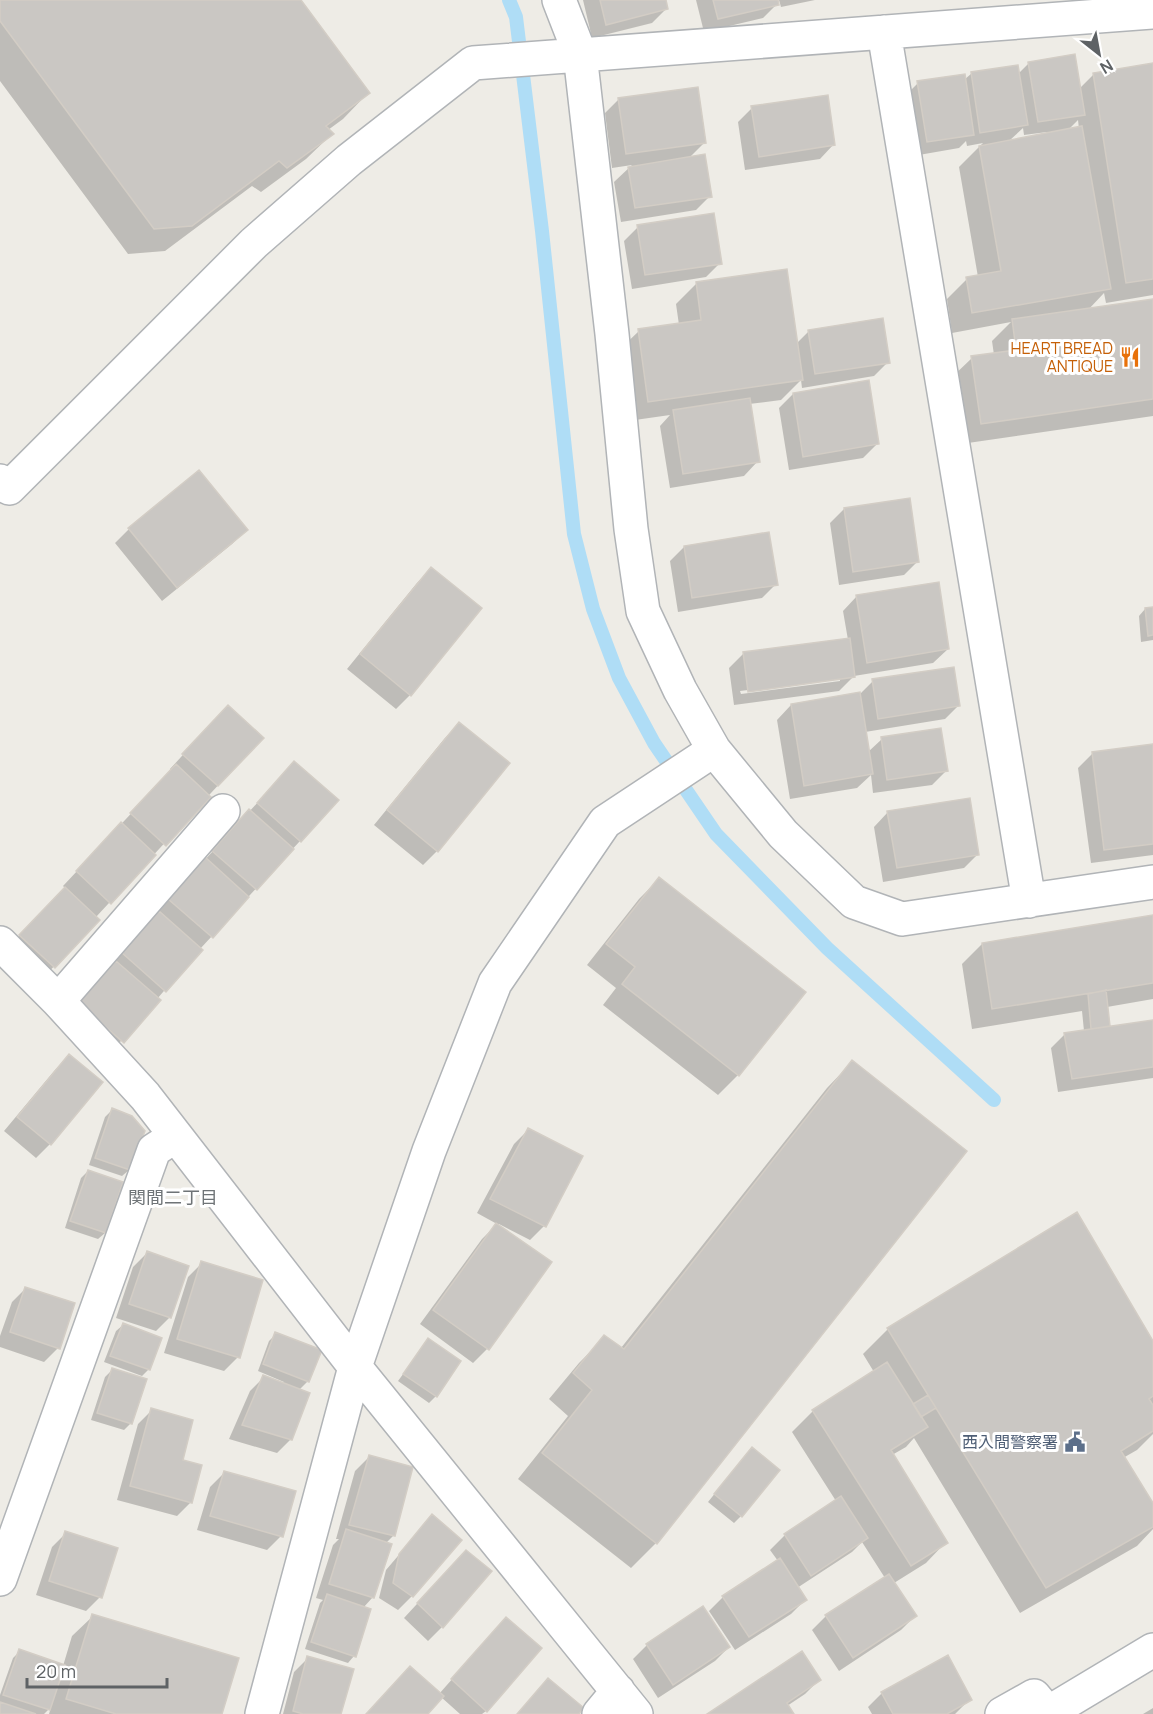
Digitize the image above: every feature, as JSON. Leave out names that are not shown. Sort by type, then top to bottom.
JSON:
[{"type":"street","points":[[559,0],[580,54],[612,334],[631,528],[643,611],[680,690],[714,750],[783,834],[855,902],[902,919],[1153,882]]},
{"type":"street","points":[[0,481],[9,488],[254,243],[349,160],[473,63],[1153,12]]},
{"type":"street","points":[[884,32],[1029,901]]},
{"type":"street","points":[[262,1714],[355,1367],[429,1151],[495,983],[605,822],[714,750]]},
{"type":"street","points":[[58,1001],[223,812]]},
{"type":"street","points":[[0,943],[58,1001],[145,1096],[174,1137],[618,1706]]},
{"type":"street","points":[[0,1579],[154,1150],[174,1137]]},
{"type":"street","points":[[1002,1714],[1034,1696],[1048,1713],[1153,1650]]},
{"type":"building","points":[[0,0],[301,0],[370,93],[326,126],[334,134],[287,168],[279,161],[192,226],[154,229],[0,21]]},
{"type":"building","points":[[600,0],[666,0],[668,9],[606,25]]},
{"type":"building","points":[[713,0],[778,0],[779,5],[718,19]]},
{"type":"building","points":[[1075,54],[1085,115],[1038,122],[1028,62]]},
{"type":"building","points":[[1153,63],[1153,279],[1126,283],[1093,73]]},
{"type":"building","points":[[1018,65],[1028,125],[980,133],[971,72]]},
{"type":"building","points":[[965,74],[974,135],[927,142],[917,81]]},
{"type":"building","points":[[698,87],[706,143],[626,154],[618,98]]},
{"type":"building","points":[[828,95],[835,145],[759,157],[751,106]]},
{"type":"building","points":[[1082,126],[1111,289],[972,313],[966,277],[1001,271],[979,146]]},
{"type":"building","points":[[705,154],[712,197],[635,208],[628,167]]},
{"type":"building","points":[[714,213],[722,264],[645,275],[637,225]]},
{"type":"building","points":[[787,269],[803,380],[648,402],[638,329],[701,320],[696,282]]},
{"type":"building","points":[[1153,299],[1153,399],[981,424],[971,356],[1016,350],[1012,319]]},
{"type":"building","points":[[883,318],[890,363],[815,374],[808,330]]},
{"type":"building","points":[[869,380],[879,444],[803,457],[793,393]]},
{"type":"building","points":[[750,398],[760,462],[683,474],[673,410]]},
{"type":"building","points":[[199,470],[248,530],[177,588],[128,528]]},
{"type":"building","points":[[910,498],[919,562],[853,572],[844,508]]},
{"type":"building","points":[[769,532],[778,585],[692,598],[684,546]]},
{"type":"building","points":[[431,567],[482,608],[411,696],[360,654]]},
{"type":"building","points":[[939,582],[949,649],[867,663],[856,595]]},
{"type":"building","points":[[1153,607],[1153,635],[1148,636],[1145,608]]},
{"type":"building","points":[[850,638],[855,677],[748,692],[743,652]]},
{"type":"building","points":[[954,667],[960,706],[878,719],[872,679]]},
{"type":"building","points":[[860,692],[873,774],[804,786],[791,704]]},
{"type":"building","points":[[228,705],[264,738],[218,786],[182,754]]},
{"type":"building","points":[[459,722],[510,763],[438,852],[387,810]]},
{"type":"building","points":[[941,728],[948,771],[887,780],[881,737]]},
{"type":"building","points":[[1153,744],[1153,844],[1104,850],[1092,752]]},
{"type":"building","points":[[294,761],[339,800],[301,842],[257,803]]},
{"type":"building","points":[[176,764],[211,797],[166,846],[130,813]]},
{"type":"building","points":[[970,798],[979,855],[897,868],[887,811]]},
{"type":"building","points":[[249,809],[294,849],[257,890],[212,851]]},
{"type":"building","points":[[121,822],[156,855],[111,904],[76,871]]},
{"type":"building","points":[[205,857],[249,897],[213,938],[168,899]]},
{"type":"building","points":[[659,877],[806,992],[739,1076],[622,984],[635,967],[606,944]]},
{"type":"building","points":[[65,887],[100,920],[55,968],[19,935]]},
{"type":"building","points":[[159,911],[203,950],[166,992],[121,952]]},
{"type":"building","points":[[1153,915],[1153,983],[992,1009],[982,943]]},
{"type":"building","points":[[116,961],[161,1000],[124,1043],[78,1003]]},
{"type":"building","points":[[1106,990],[1110,1026],[1091,1029],[1088,994]]},
{"type":"building","points":[[1153,1020],[1153,1067],[1072,1079],[1064,1033]]},
{"type":"building","points":[[69,1054],[103,1082],[51,1145],[17,1117]]},
{"type":"building","points":[[852,1060],[967,1151],[657,1544],[542,1453],[592,1390],[573,1373],[604,1335],[624,1349]]},
{"type":"building","points":[[112,1108],[132,1116],[145,1131],[130,1170],[95,1158]]},
{"type":"building","points":[[528,1128],[583,1156],[546,1227],[490,1199]]},
{"type":"building","points":[[88,1170],[123,1182],[106,1233],[70,1221]]},
{"type":"building","points":[[1077,1212],[1153,1341],[1153,1396],[1149,1399],[1153,1405],[1153,1431],[1121,1451],[1153,1503],[1153,1527],[1046,1588],[887,1328]]},
{"type":"building","points":[[496,1223],[552,1262],[489,1350],[433,1310]]},
{"type":"building","points":[[147,1251],[189,1266],[171,1318],[129,1304]]},
{"type":"building","points":[[201,1261],[263,1280],[240,1358],[177,1339]]},
{"type":"building","points":[[25,1287],[75,1303],[60,1349],[10,1332]]},
{"type":"building","points":[[123,1323],[162,1338],[150,1370],[110,1356]]},
{"type":"building","points":[[275,1332],[322,1350],[309,1382],[263,1364]]},
{"type":"building","points":[[428,1338],[461,1361],[437,1397],[403,1374]]},
{"type":"building","points":[[887,1362],[928,1427],[891,1450],[948,1543],[911,1566],[812,1410]]},
{"type":"building","points":[[112,1368],[147,1379],[132,1424],[97,1413]]},
{"type":"building","points":[[263,1375],[310,1393],[292,1440],[242,1425]]},
{"type":"building","points":[[928,1395],[936,1408],[921,1417],[913,1404]]},
{"type":"building","points":[[151,1408],[193,1420],[183,1460],[202,1465],[192,1503],[130,1486]]},
{"type":"building","points":[[752,1447],[780,1470],[742,1517],[714,1494]]},
{"type":"building","points":[[369,1455],[413,1467],[395,1536],[349,1525]]},
{"type":"building","points":[[224,1471],[296,1491],[283,1537],[210,1516]]},
{"type":"building","points":[[841,1496],[868,1538],[811,1576],[784,1534]]},
{"type":"building","points":[[432,1514],[462,1540],[413,1597],[393,1583],[399,1554]]},
{"type":"building","points":[[346,1529],[392,1544],[374,1598],[329,1584]]},
{"type":"building","points":[[65,1531],[118,1548],[102,1598],[49,1581]]},
{"type":"building","points":[[466,1550],[492,1571],[443,1628],[417,1603]]},
{"type":"building","points":[[780,1558],[807,1600],[749,1637],[722,1596]]},
{"type":"building","points":[[889,1574],[917,1616],[853,1658],[825,1615]]},
{"type":"building","points":[[327,1594],[371,1609],[356,1657],[311,1642]]},
{"type":"building","points":[[703,1606],[730,1647],[673,1685],[646,1644]]},
{"type":"building","points":[[92,1614],[239,1658],[222,1714],[116,1714],[66,1699]]},
{"type":"building","points":[[506,1617],[542,1648],[487,1712],[451,1679]]},
{"type":"building","points":[[19,1649],[65,1665],[50,1710],[3,1695]]},
{"type":"building","points":[[802,1651],[821,1680],[787,1703],[794,1714],[707,1714]]},
{"type":"building","points":[[948,1655],[972,1700],[947,1714],[893,1714],[881,1692]]},
{"type":"building","points":[[307,1656],[354,1669],[341,1714],[303,1714],[293,1711]]},
{"type":"building","points":[[410,1666],[444,1696],[428,1714],[366,1714]]},
{"type":"building","points":[[548,1678],[584,1708],[579,1714],[517,1714]]},
{"type":"building","points":[[0,1702],[36,1714],[0,1714]]},
{"type":"waterway","points":[[509,0],[516,17],[542,231],[574,534],[593,609],[619,678],[654,743],[716,834],[827,948],[994,1100]]},
{"type":"place","name":"HEART BREAD ANTIQUE","points":[[1130,357]]},
{"type":"place","name":"西入間警察署","points":[[1075,1442]]},
{"type":"district","name":"関間二丁目","points":[[173,1198]]}]
